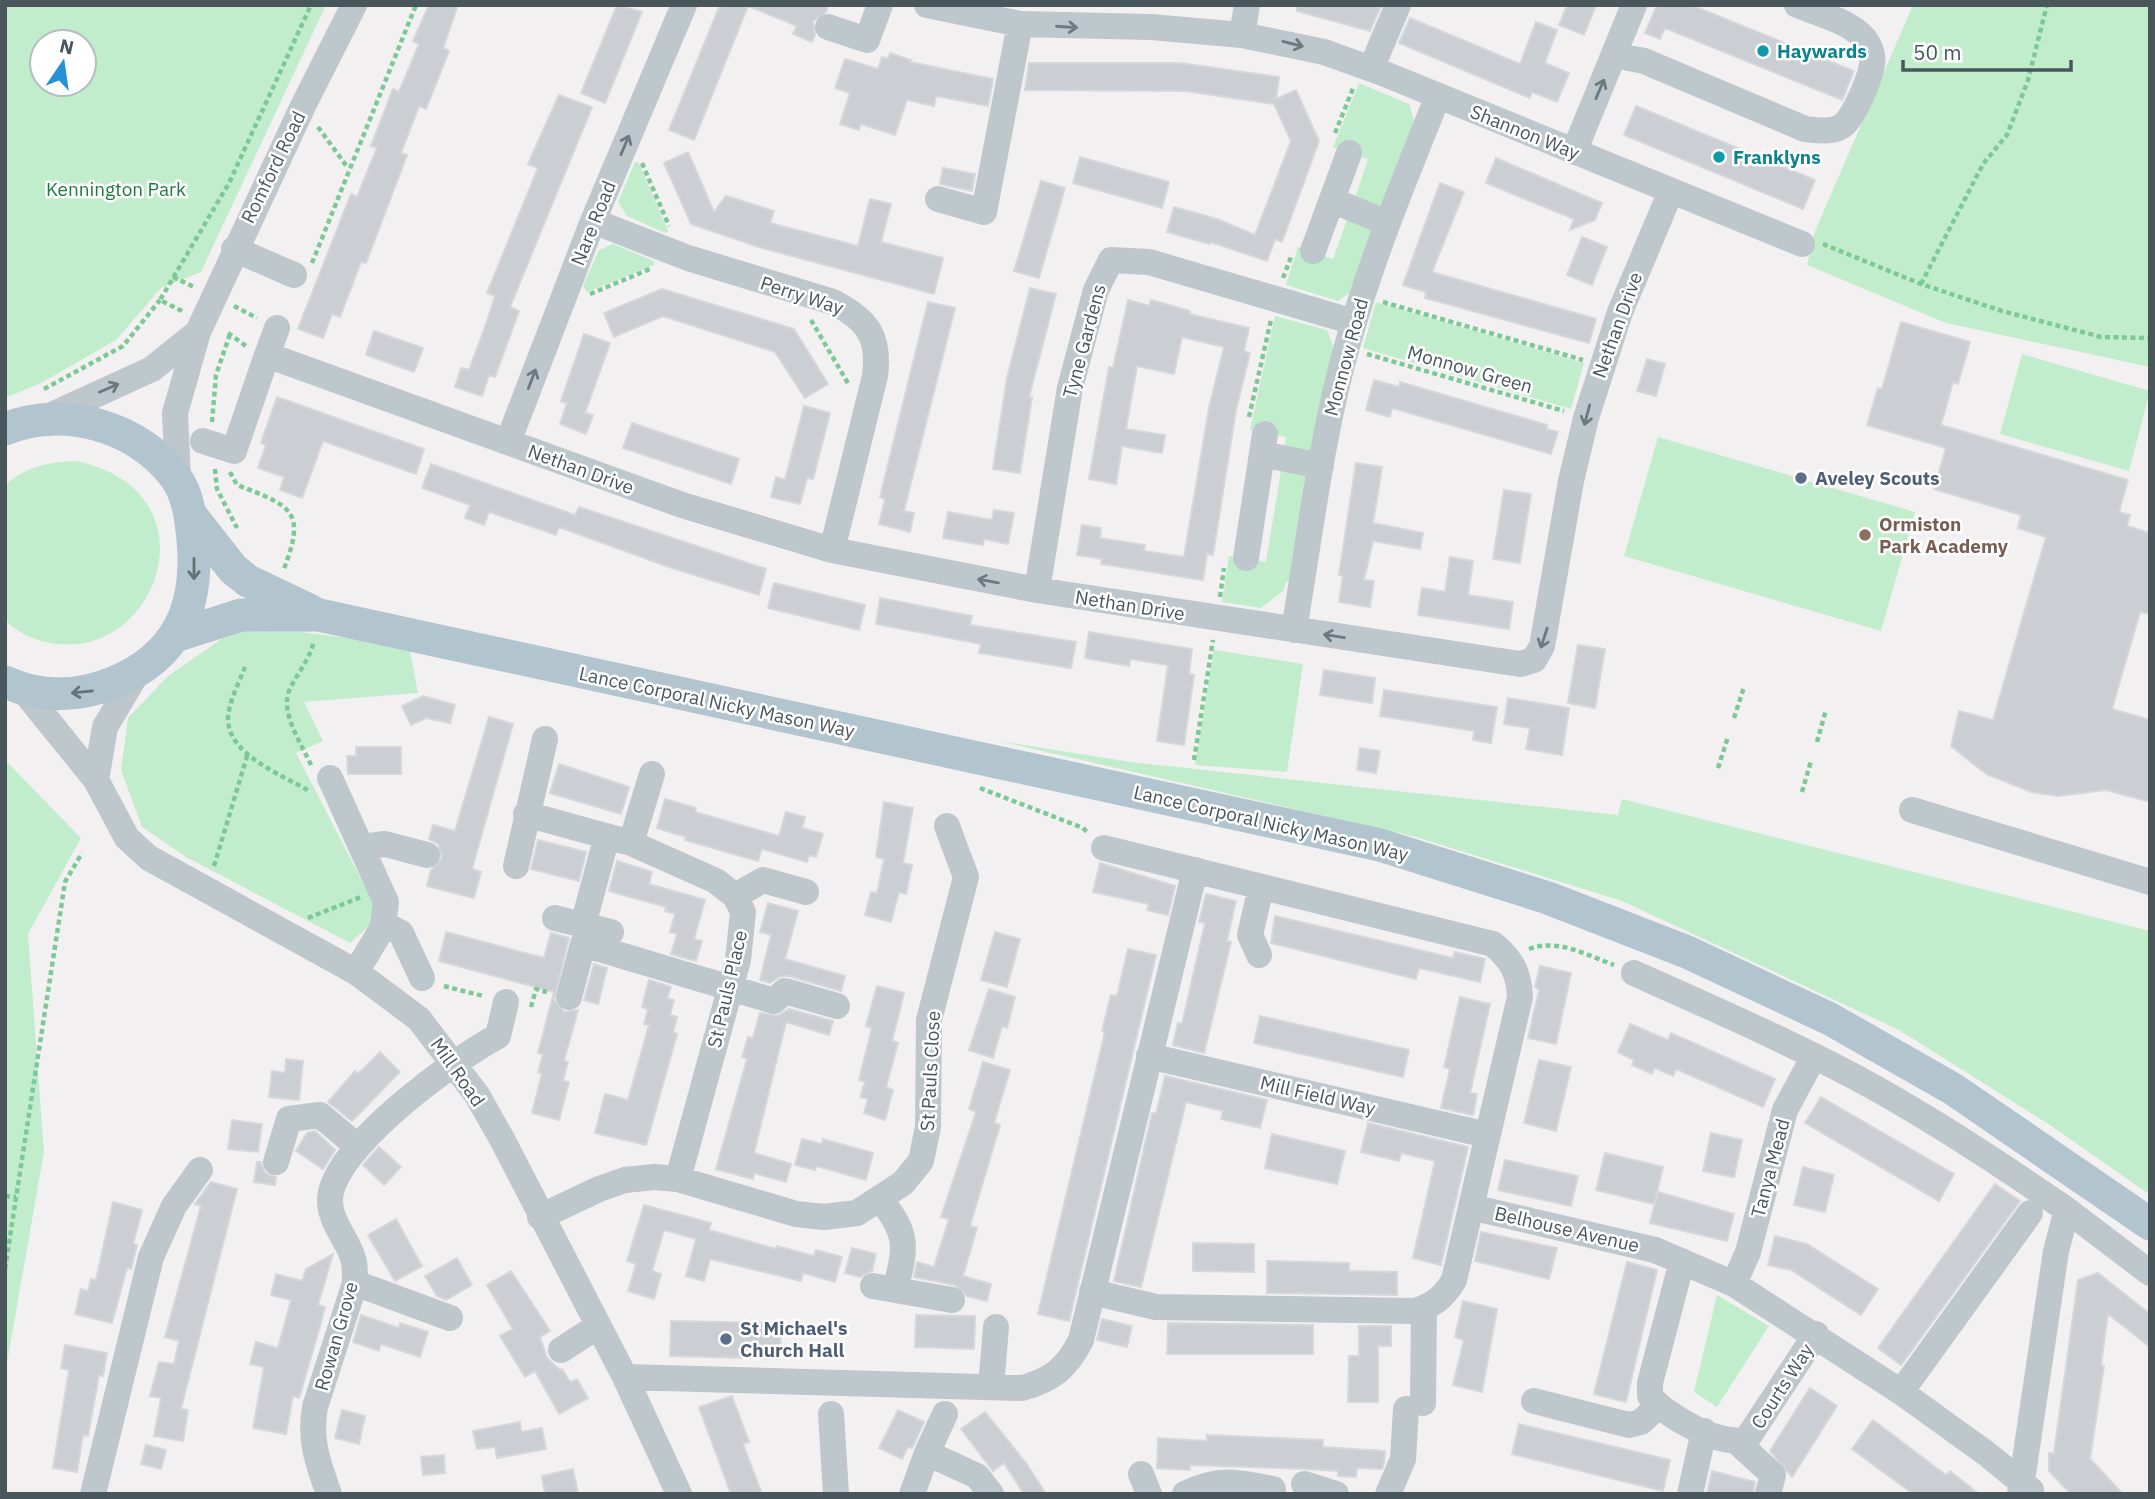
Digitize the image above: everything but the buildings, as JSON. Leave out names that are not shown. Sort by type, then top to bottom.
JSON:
[{"type":"main road","points":[[5,429],[41,405],[129,436],[155,455],[178,479],[190,514],[196,573],[189,607],[175,636],[137,673],[93,691],[57,695],[14,686]]},
{"type":"main road","name":"Lance Corporal Nicky Mason Way","points":[[190,514],[240,575],[319,615]]},
{"type":"main road","name":"Lance Corporal Nicky Mason Way","points":[[175,636],[241,615],[319,615],[1380,845],[1548,898],[1687,953],[1830,1019],[1953,1089],[2150,1224]]},
{"type":"street","name":"Romford Road","points":[[178,479],[175,413],[198,332],[234,249],[354,5]]},
{"type":"street","name":"Nare Road","points":[[508,442],[593,221],[684,5]]},
{"type":"street","points":[[828,27],[867,40],[880,5]]},
{"type":"street","name":"Shannon Way","points":[[927,5],[1020,24],[1163,28],[1242,35],[1324,52],[1802,244]]},
{"type":"street","points":[[1242,35],[1247,5]]},
{"type":"street","points":[[1371,69],[1398,5]]},
{"type":"street","points":[[1574,152],[1634,5]]},
{"type":"street","points":[[1614,55],[1644,61],[1805,129],[1825,131],[1843,126],[1853,115],[1873,63],[1870,48],[1862,36],[1849,26],[1797,5]]},
{"type":"street","points":[[938,199],[984,212],[1020,24]]},
{"type":"street","name":"Monnow Road","points":[[1294,630],[1321,466],[1346,348],[1387,223],[1438,96]]},
{"type":"street","points":[[1313,251],[1349,153]]},
{"type":"street","name":"Nethan Drive","points":[[267,355],[682,505],[832,550],[1037,590],[1520,664],[1534,660],[1547,630],[1562,533],[1586,418],[1601,365],[1642,255],[1671,191]]},
{"type":"street","points":[[1332,200],[1387,223]]},
{"type":"street","name":"Perry Way","points":[[593,221],[682,256],[833,302],[853,312],[871,332],[878,354],[832,550]]},
{"type":"street","points":[[234,249],[293,275]]},
{"type":"street","name":"Tyne Gardens","points":[[1037,590],[1070,388],[1096,290],[1111,260],[1149,262],[1354,322]]},
{"type":"street","points":[[217,445],[267,355],[277,328]]},
{"type":"street","name":"Romford Road","points":[[41,405],[152,369],[198,332]]},
{"type":"street","points":[[1246,558],[1264,444],[1321,466]]},
{"type":"street","points":[[96,780],[105,727],[137,673]]},
{"type":"street","name":"Mill Road","points":[[14,686],[96,780],[127,838],[149,859],[356,972],[419,1019],[489,1117],[625,1377],[679,1494]]},
{"type":"street","points":[[516,866],[545,739]]},
{"type":"street","points":[[583,925],[619,839],[652,774]]},
{"type":"street","points":[[322,786],[362,847],[386,902],[384,923],[356,972]]},
{"type":"street","points":[[1912,810],[2150,882]]},
{"type":"street","points":[[526,814],[619,839],[716,881],[735,896],[763,880],[806,892]]},
{"type":"street","name":"St Pauls Close","points":[[540,1217],[625,1180],[654,1177],[678,1179],[806,1215],[824,1217],[857,1213],[881,1200],[903,1182],[921,1161],[928,1127],[929,1020],[965,877],[947,826]]},
{"type":"street","points":[[362,847],[385,844],[426,855]]},
{"type":"street","points":[[1104,848],[1493,944],[1509,957],[1519,977],[1520,997],[1471,1207]]},
{"type":"street","points":[[625,1377],[1022,1388],[1046,1382],[1070,1363],[1081,1340],[1195,870]]},
{"type":"street","points":[[1259,955],[1250,934],[1261,887]]},
{"type":"street","name":"St Pauls Place","points":[[678,1179],[730,989],[743,930],[743,912],[735,896]]},
{"type":"street","points":[[555,918],[611,932]]},
{"type":"street","points":[[384,923],[401,933],[422,978]]},
{"type":"street","points":[[569,997],[583,944],[774,1001],[785,991],[836,1006]]},
{"type":"street","points":[[1634,973],[1814,1056],[1946,1130],[2067,1210],[2150,1273]]},
{"type":"street","name":"Rowan Grove","points":[[329,1494],[313,1449],[312,1428],[315,1407],[355,1283],[354,1262],[336,1227],[330,1199],[341,1167],[357,1146],[405,1102],[498,1036],[506,1002]]},
{"type":"street","name":"Mill Field Way","points":[[1149,1056],[1487,1135]]},
{"type":"street","name":"Tanya Mead","points":[[1734,1284],[1748,1252],[1785,1110],[1814,1056]]},
{"type":"street","points":[[276,1162],[289,1119],[320,1115],[357,1146]]},
{"type":"street","points":[[93,1494],[151,1257],[174,1206],[200,1170]]},
{"type":"street","points":[[881,1200],[896,1219],[904,1236],[905,1252],[884,1288],[952,1300]]},
{"type":"street","name":"Belhouse Avenue","points":[[1424,1308],[1446,1294],[1454,1280],[1471,1207],[1655,1250],[1734,1284],[1816,1334],[1901,1392],[2025,1490]]},
{"type":"street","points":[[2025,1490],[2056,1251],[2067,1210]]},
{"type":"street","points":[[1901,1392],[2030,1213]]},
{"type":"street","points":[[1534,1401],[1629,1425],[1641,1422],[1658,1406],[1650,1396],[1650,1383],[1682,1261]]},
{"type":"street","points":[[355,1283],[450,1318]]},
{"type":"street","points":[[1092,1292],[1156,1307],[1415,1311],[1424,1308],[1415,1406],[1406,1444],[1391,1486]]},
{"type":"street","points":[[561,1350],[598,1326]]},
{"type":"street","points":[[992,1387],[996,1327]]},
{"type":"street","name":"Courts Way","points":[[1658,1406],[1725,1441],[1737,1443],[1747,1439],[1816,1334]]},
{"type":"street","points":[[831,1414],[836,1494]]},
{"type":"street","points":[[912,1494],[945,1414]]},
{"type":"street","points":[[1690,1494],[1704,1431]]},
{"type":"street","points":[[1737,1443],[1773,1475],[1768,1494]]},
{"type":"street","points":[[927,1453],[977,1476],[991,1494]]},
{"type":"street","points":[[1185,1494],[1209,1482],[1229,1480],[1273,1489]]},
{"type":"street","points":[[1304,1484],[1336,1494]]},
{"type":"path","points":[[173,277],[229,183],[311,5]]},
{"type":"path","points":[[293,275],[305,280],[416,5]]},
{"type":"path","points":[[1921,284],[1983,164],[2007,135],[2028,80],[2047,5]]},
{"type":"path","points":[[303,106],[349,169]]},
{"type":"path","points":[[560,306],[682,256],[629,135]]},
{"type":"path","points":[[1802,244],[1820,243],[1921,284],[2002,311],[2101,337],[2150,338]]},
{"type":"path","points":[[795,292],[866,414]]},
{"type":"path","name":"Monnow Green","points":[[1362,295],[1601,365]]},
{"type":"path","points":[[41,405],[123,346],[160,300]]},
{"type":"path","points":[[230,334],[216,375],[217,489],[238,530]]},
{"type":"path","name":"Monnow Green","points":[[1346,348],[1586,418]]},
{"type":"path","points":[[217,445],[237,485],[276,500],[292,516],[296,531],[294,545],[282,575]]},
{"type":"path","points":[[1194,760],[1216,618]]},
{"type":"path","points":[[245,667],[231,703],[228,719],[231,735],[247,753],[322,786]]},
{"type":"path","points":[[1734,718],[1744,687]]},
{"type":"path","points":[[1817,742],[1826,710]]},
{"type":"path","points":[[1718,768],[1728,737]]},
{"type":"path","points":[[213,870],[247,753]]},
{"type":"path","points":[[1802,792],[1811,761]]},
{"type":"path","points":[[5,1269],[65,882],[82,853]]},
{"type":"path","points":[[298,913],[310,919],[370,893]]},
{"type":"path","points":[[1509,957],[1538,946],[1553,945],[1634,973]]},
{"type":"path","points":[[5,1196],[16,1197]]},
{"type":"green space","name":"Kennington Park","points":[[5,5],[326,5],[201,272],[161,288],[116,340],[41,383],[5,398]]},
{"type":"green space","points":[[1913,5],[2150,5],[2150,367],[1946,323],[1807,265],[1815,231]]},
{"type":"green space","points":[[1359,83],[1409,104],[1416,127],[1383,208],[1354,201],[1368,159],[1333,147]]},
{"type":"green space","points":[[635,162],[639,163],[668,231],[665,233],[627,216],[618,202]]},
{"type":"green space","points":[[1349,214],[1370,222],[1374,234],[1352,291],[1338,301],[1286,285],[1298,247],[1333,259]]},
{"type":"green space","points":[[613,244],[654,261],[654,265],[587,292],[583,286],[599,250]]},
{"type":"green space","points":[[1376,302],[1584,363],[1571,409],[1363,348]]},
{"type":"green space","points":[[1275,316],[1327,330],[1335,351],[1314,452],[1284,451],[1286,437],[1250,430]]},
{"type":"green space","points":[[2022,354],[2150,391],[2129,471],[2000,434]]},
{"type":"green space","points":[[1658,437],[1915,512],[1881,631],[1624,556]]},
{"type":"green space","points":[[77,461],[105,470],[124,480],[150,508],[159,535],[159,563],[151,589],[135,613],[114,631],[88,642],[43,642],[17,630],[5,620],[5,485],[22,473],[39,466]]},
{"type":"green space","points":[[1282,465],[1306,469],[1293,583],[1286,582],[1284,590],[1261,608],[1222,602],[1229,556],[1266,562]]},
{"type":"green space","points":[[233,631],[301,632],[409,646],[418,693],[304,702],[323,741],[296,753],[375,906],[372,923],[350,943],[186,857],[142,827],[121,770],[128,718],[168,676]]},
{"type":"green space","points":[[1214,650],[1303,664],[1287,772],[1195,765]]},
{"type":"green space","points":[[999,741],[1131,762],[1618,815],[1622,799],[2150,931],[2150,1195],[2053,1127],[1899,1030],[1622,901],[1416,837]]},
{"type":"green space","points":[[5,760],[81,838],[28,934],[44,1152],[5,1374]]},
{"type":"green space","points":[[1717,1295],[1769,1326],[1717,1407],[1694,1392]]},
{"type":"place","name":"Haywards","points":[[1763,51]]},
{"type":"place","name":"Franklyns","points":[[1719,157]]},
{"type":"place","name":"Aveley Scouts","points":[[1801,478]]},
{"type":"place","name":"Ormiston Park Academy","points":[[1865,535]]},
{"type":"place","name":"St Michael's Church Hall","points":[[726,1339]]}]
